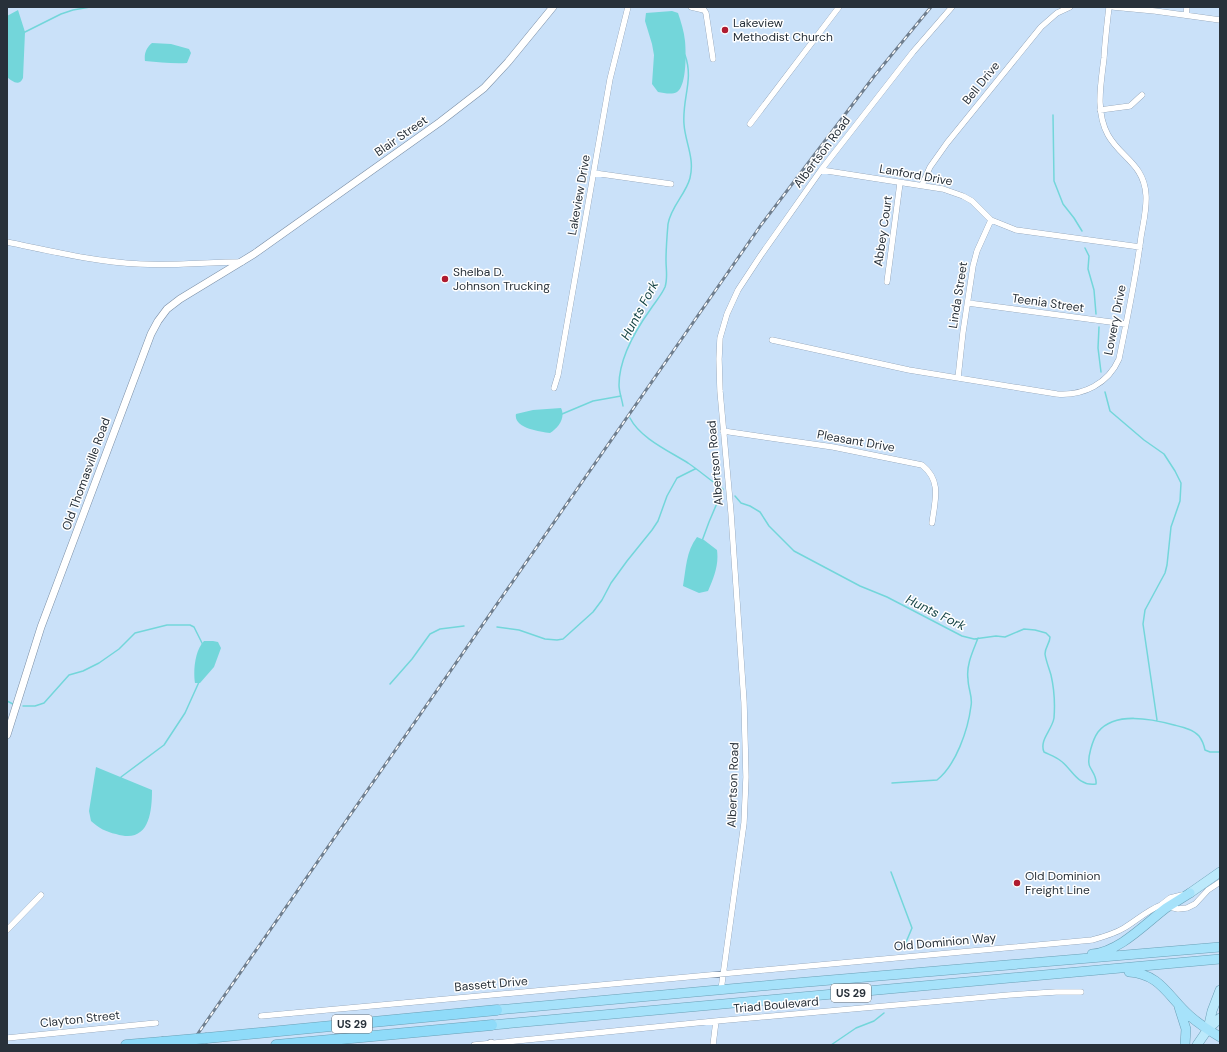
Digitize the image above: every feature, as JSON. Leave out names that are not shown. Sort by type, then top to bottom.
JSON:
[{"type":"highway","points":[[1031,964],[1096,954],[1111,948],[1121,943],[1165,906],[1190,893]]},
{"type":"highway","name":"US 29","points":[[126,1045],[721,990],[1217,948]]},
{"type":"highway","name":"US 29","points":[[276,1045],[1216,960]]},
{"type":"highway","points":[[1101,971],[1136,973],[1154,979],[1189,1016],[1220,1037]]},
{"type":"highway","points":[[1178,1004],[1184,1021],[1186,1045]]},
{"type":"main road","points":[[1190,893],[1220,872]]},
{"type":"main road","points":[[1208,1029],[1212,1011],[1220,990]]},
{"type":"main road","points":[[1197,1045],[1208,1029],[1220,1018]]},
{"type":"street","name":"Blair Street","points":[[242,262],[434,126],[484,88],[508,62],[553,7]]},
{"type":"street","name":"Lakeview Drive","points":[[554,388],[558,375],[610,79],[628,7]]},
{"type":"street","points":[[691,7],[704,10],[706,13],[713,59]]},
{"type":"street","points":[[750,124],[839,7]]},
{"type":"street","name":"Albertson Road","points":[[721,990],[722,973],[744,823],[746,777],[744,702],[723,431],[719,359],[720,338],[727,314],[738,290],[761,255],[821,170],[913,52],[952,7]]},
{"type":"street","name":"Bell Drive","points":[[922,185],[930,167],[947,143],[1036,33],[1051,17],[1070,7]]},
{"type":"street","name":"Lowery Drive","points":[[772,340],[860,360],[958,378],[1067,395],[1080,393],[1100,383],[1112,372],[1119,359],[1140,247],[1146,205],[1145,187],[1142,178],[1134,165],[1114,144],[1108,135],[1100,110],[1101,82],[1109,7]]},
{"type":"street","points":[[1113,7],[1220,20]]},
{"type":"street","points":[[1186,15],[1187,7]]},
{"type":"street","points":[[1100,110],[1130,106],[1142,95]]},
{"type":"street","name":"Lanford Drive","points":[[821,170],[943,189],[972,201],[991,220],[1016,230],[1140,247]]},
{"type":"street","points":[[594,173],[671,184]]},
{"type":"street","name":"Abbey Court","points":[[886,282],[900,183]]},
{"type":"street","name":"Linda Street","points":[[958,378],[973,266],[977,251],[991,220]]},
{"type":"street","points":[[7,242],[85,258],[115,262],[146,264],[242,262]]},
{"type":"street","name":"Old Thomasville Road","points":[[7,735],[41,627],[151,334],[162,315],[180,299],[242,262]]},
{"type":"street","name":"Teenia Street","points":[[968,303],[1126,324]]},
{"type":"street","name":"Pleasant Drive","points":[[723,431],[833,447],[922,465],[934,477],[936,497],[932,522]]},
{"type":"street","name":"Old Dominion Way","points":[[722,973],[1092,940],[1112,934],[1155,907],[1165,906],[1183,909],[1191,906],[1208,890],[1220,882]]},
{"type":"street","points":[[7,930],[41,895]]},
{"type":"street","name":"Bassett Drive","points":[[261,1016],[722,973]]},
{"type":"street","name":"Triad Boulevard","points":[[474,1045],[716,1021],[1009,995],[1081,992]]},
{"type":"street","points":[[713,1045],[716,1021]]},
{"type":"street","name":"Clayton Street","points":[[7,1038],[156,1023]]},
{"type":"shaded area","points":[[18,10],[25,32],[23,78],[17,83],[7,77],[7,16]]},
{"type":"shaded area","points":[[672,11],[678,13],[684,34],[686,60],[683,83],[677,92],[668,94],[658,92],[652,84],[654,55],[645,21],[646,13]]},
{"type":"shaded area","points":[[152,43],[171,44],[189,49],[191,53],[187,63],[145,61],[146,51]]},
{"type":"shaded area","points":[[561,408],[563,415],[562,419],[556,428],[550,433],[540,432],[523,426],[516,419],[516,414],[533,410]]},
{"type":"shaded area","points":[[697,537],[704,540],[717,550],[716,571],[708,591],[699,593],[683,586],[689,554],[693,542]]},
{"type":"shaded area","points":[[204,641],[218,642],[221,648],[214,667],[200,683],[195,683],[195,661]]},
{"type":"shaded area","points":[[96,767],[152,790],[149,818],[146,825],[135,835],[127,836],[109,832],[91,821],[89,811]]},
{"type":"waterway","points":[[23,33],[61,14],[90,7]]},
{"type":"waterway","name":"Hunts Fork","points":[[623,406],[619,390],[622,365],[629,345],[644,318],[665,287],[667,277],[666,256],[668,224],[672,211],[690,178],[691,157],[684,124],[688,81],[685,55]]},
{"type":"waterway","points":[[1053,115],[1054,181],[1063,204],[1082,231]]},
{"type":"waterway","points":[[1085,248],[1089,256],[1088,269],[1094,290],[1096,314]]},
{"type":"waterway","points":[[1099,327],[1098,348],[1101,372]]},
{"type":"waterway","points":[[1105,392],[1110,411],[1144,440],[1164,454],[1181,483],[1180,501],[1171,527],[1165,573],[1145,610],[1143,624],[1157,720]]},
{"type":"waterway","points":[[562,414],[593,401],[621,396]]},
{"type":"waterway","name":"Hunts Fork","points":[[630,418],[648,438],[688,463],[723,489],[702,541]]},
{"type":"waterway","points":[[497,627],[519,630],[545,639],[563,639],[593,612],[602,600],[611,583],[652,530],[658,521],[667,496],[677,478],[695,469]]},
{"type":"waterway","name":"Hunts Fork","points":[[735,496],[741,503],[760,512],[769,526],[794,551],[860,586],[887,597],[962,636],[974,639],[996,636],[1005,637],[1024,629],[1046,633],[1050,637],[1045,654],[1054,691],[1054,718],[1044,739],[1044,752],[1065,764],[1076,777],[1084,783],[1096,784],[1095,777],[1089,764],[1089,755],[1092,744],[1098,732],[1105,725],[1114,721],[1134,718],[1145,719],[1187,729],[1199,736],[1205,750],[1210,752],[1220,752]]},
{"type":"waterway","points":[[23,706],[35,706],[44,703],[69,675],[83,671],[99,663],[119,649],[135,633],[167,625],[190,625],[194,627],[203,645]]},
{"type":"waterway","points":[[390,684],[412,659],[430,634],[440,629],[464,626]]},
{"type":"waterway","points":[[892,783],[937,780],[950,765],[960,746],[967,726],[971,703],[968,683],[968,669],[970,658],[978,638]]},
{"type":"waterway","points":[[121,779],[121,777],[164,745],[185,713],[199,682]]},
{"type":"waterway","points":[[7,701],[13,704]]},
{"type":"waterway","points":[[891,872],[912,928],[904,947]]},
{"type":"waterway","points":[[831,1045],[856,1028],[874,1021],[884,1013]]},
{"type":"railway","points":[[190,1045],[761,225],[875,75],[931,7]]},
{"type":"place","name":"Lakeview Methodist Church","points":[[725,30]]},
{"type":"place","name":"Shelba D. Johnson Trucking","points":[[445,279]]},
{"type":"place","name":"Old Dominion Freight Line","points":[[1017,883]]}]
